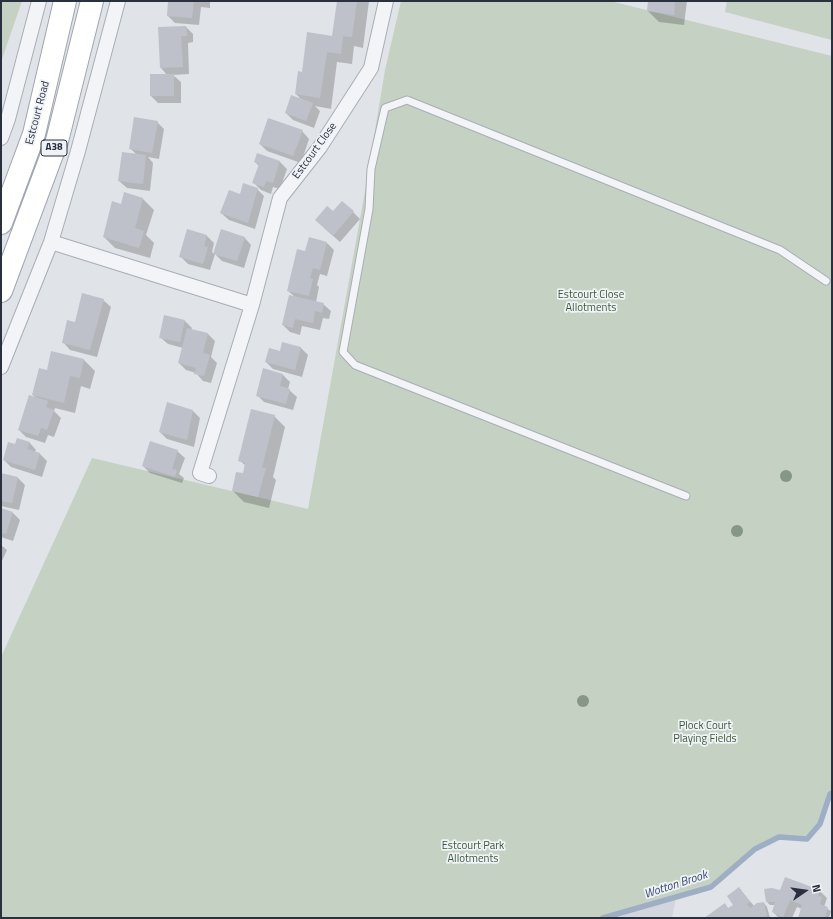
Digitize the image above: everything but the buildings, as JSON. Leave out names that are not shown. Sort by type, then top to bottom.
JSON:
[{"type":"main road","name":"Estcourt Road","points":[[1,223],[34,134],[66,1]]},
{"type":"main road","name":"A38","points":[[1,291],[57,141],[92,1]]},
{"type":"street","points":[[1,138],[8,119],[39,1]]},
{"type":"street","points":[[2,364],[51,242],[78,151],[118,1]]},
{"type":"street","name":"Estcourt Close","points":[[200,474],[252,305],[280,198],[320,147],[371,68],[386,1]]},
{"type":"street","points":[[57,141],[78,151]]},
{"type":"street","points":[[51,242],[252,305]]},
{"type":"lane","points":[[686,496],[355,365],[343,352],[369,209],[371,169],[385,108],[406,100],[780,250],[826,281]]},
{"type":"shaded area","points":[[676,898],[672,918],[604,918]]},
{"type":"green space","points":[[1,1],[22,1],[1,62]]},
{"type":"green space","points":[[401,1],[610,1],[832,56],[832,793],[830,794],[820,824],[807,839],[779,837],[755,849],[711,887],[602,918],[1,918],[1,657],[92,458],[308,509],[365,191],[385,70]]},
{"type":"green space","points":[[727,1],[832,1],[832,40],[725,12]]},
{"type":"waterway","name":"Wotton Brook","points":[[603,918],[711,887],[755,849],[779,837],[807,839],[820,824],[830,794],[832,793]]},
{"type":"park label","name":"Estcourt Close Allotments","points":[[591,301]]},
{"type":"park label","name":"Plock Court Playing Fields","points":[[705,732]]},
{"type":"park label","name":"Estcourt Park Allotments","points":[[473,852]]}]
